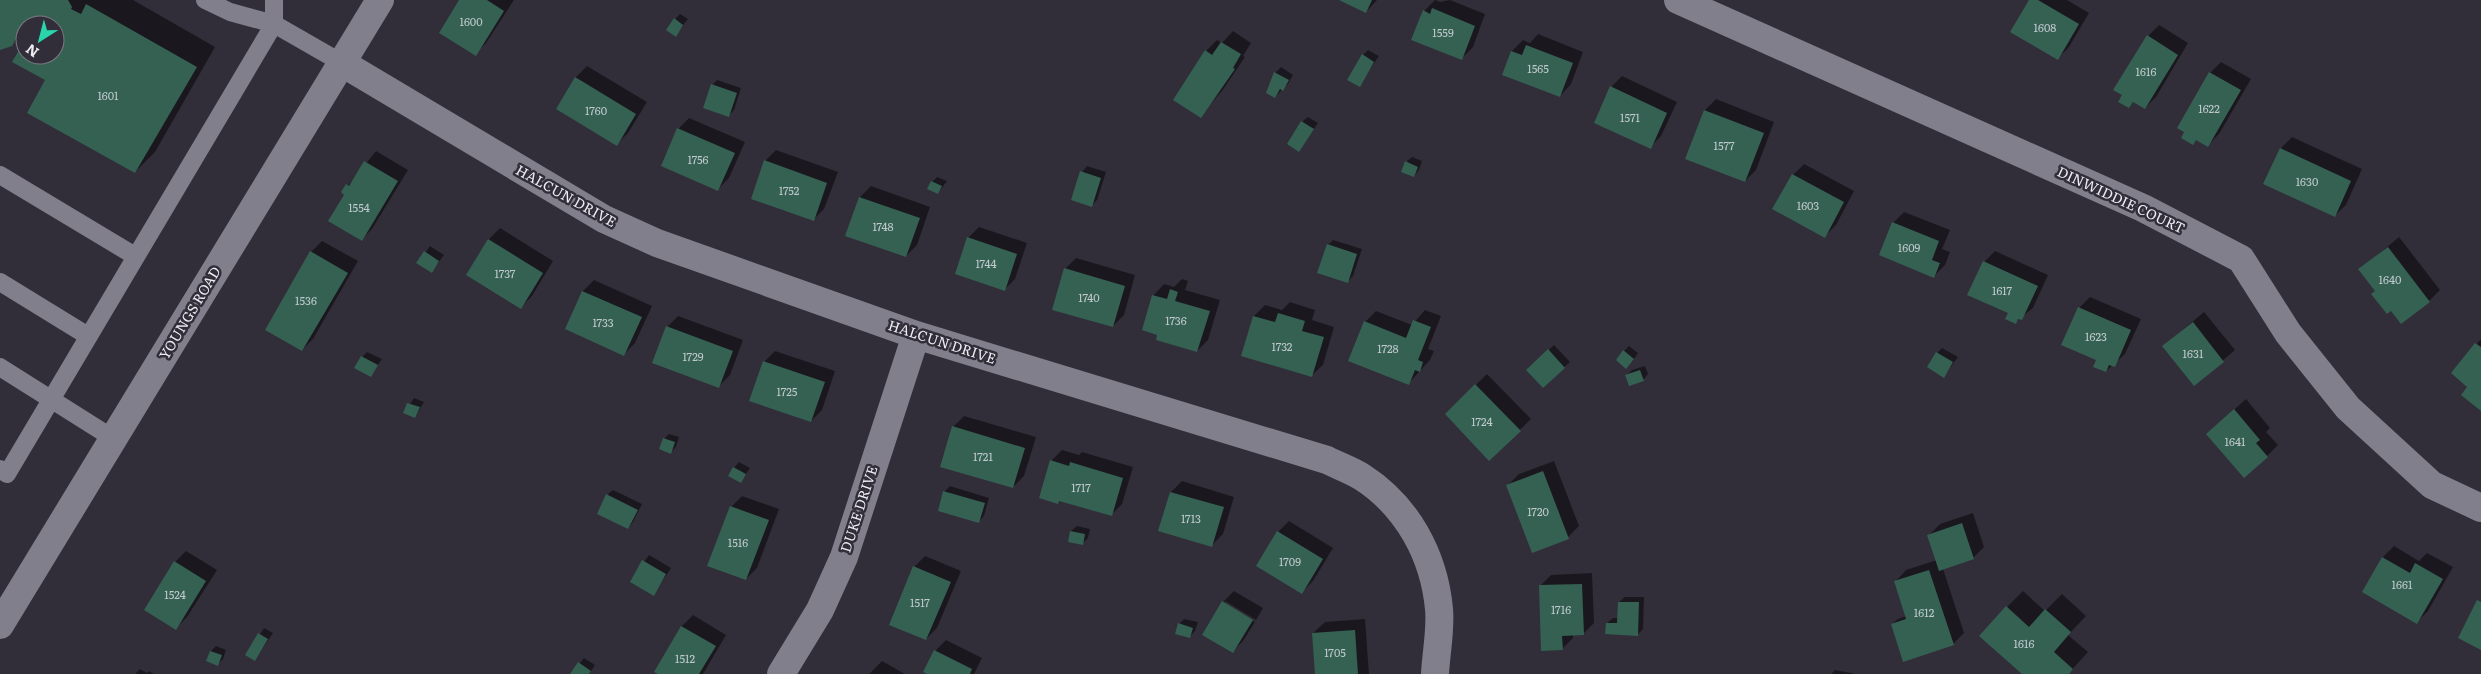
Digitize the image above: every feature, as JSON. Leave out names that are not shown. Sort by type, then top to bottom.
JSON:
[{"type":"street","name":"YOUNGS ROAD","points":[[0,625],[380,0]]},
{"type":"street","name":"DINWIDDIE COURT","points":[[1678,0],[2143,208],[2241,259],[2288,333],[2348,408],[2432,485],[2481,508]]},
{"type":"street","name":"HALCUN DRIVE","points":[[342,63],[604,219],[657,243],[916,335],[1327,460],[1361,477],[1391,500],[1406,517],[1424,550],[1434,579],[1439,610],[1435,674]]},
{"type":"street","name":"DUKE DRIVE","points":[[781,674],[820,610],[844,557],[916,335]]},
{"type":"lane","points":[[205,0],[230,12],[274,24],[342,63]]},
{"type":"lane","points":[[0,469],[8,474],[135,256],[274,24],[274,0]]},
{"type":"lane","points":[[0,175],[135,256]]},
{"type":"lane","points":[[0,282],[88,336]]},
{"type":"lane","points":[[0,367],[114,438]]},
{"type":"building","points":[[0,0],[68,0],[72,7],[71,9],[81,14],[86,4],[197,67],[135,173],[27,113],[45,80],[18,65],[65,65],[65,15],[15,15],[15,41],[12,46],[0,50]]},
{"type":"building","points":[[459,0],[487,0],[504,11],[476,56],[439,33]]},
{"type":"building","points":[[1339,0],[1372,0],[1366,13]]},
{"type":"building","points":[[2029,0],[2038,0],[2079,24],[2058,60],[2010,32]]},
{"type":"building","points":[[1432,8],[1475,26],[1462,60],[1411,40],[1423,10],[1430,14]]},
{"type":"building","points":[[674,18],[683,25],[676,37],[666,30]]},
{"type":"building","points":[[2147,35],[2178,55],[2145,109],[2133,102],[2129,108],[2118,102],[2122,95],[2113,90]]},
{"type":"building","points":[[1221,42],[1241,54],[1233,68],[1235,69],[1201,118],[1173,100],[1205,50],[1212,55]]},
{"type":"building","points":[[1526,45],[1573,63],[1560,97],[1502,75],[1511,51],[1522,55]]},
{"type":"building","points":[[1362,54],[1374,62],[1360,87],[1347,80]]},
{"type":"building","points":[[1274,72],[1289,80],[1283,91],[1280,89],[1275,98],[1266,93]]},
{"type":"building","points":[[2209,72],[2241,90],[2208,147],[2196,140],[2193,145],[2181,138],[2184,132],[2177,128]]},
{"type":"building","points":[[575,77],[636,114],[617,146],[556,109]]},
{"type":"building","points":[[711,84],[737,93],[729,117],[703,108]]},
{"type":"building","points":[[1610,86],[1667,113],[1651,149],[1594,123]]},
{"type":"building","points":[[1704,110],[1764,133],[1745,182],[1685,159]]},
{"type":"building","points":[[1301,121],[1314,129],[1299,152],[1287,144]]},
{"type":"building","points":[[677,128],[735,153],[718,191],[661,166]]},
{"type":"building","points":[[2280,148],[2351,181],[2335,217],[2263,184]]},
{"type":"building","points":[[764,160],[827,183],[814,221],[751,199]]},
{"type":"building","points":[[364,161],[398,181],[362,241],[328,221],[344,195],[341,192],[346,184],[349,186]]},
{"type":"building","points":[[1405,161],[1418,167],[1414,177],[1401,172]]},
{"type":"building","points":[[1080,171],[1101,178],[1092,207],[1071,200]]},
{"type":"building","points":[[1792,174],[1844,202],[1825,238],[1772,209]]},
{"type":"building","points":[[931,181],[942,186],[938,194],[927,189]]},
{"type":"building","points":[[859,197],[920,218],[906,257],[845,236]]},
{"type":"building","points":[[1892,222],[1939,241],[1932,260],[1940,263],[1934,278],[1879,255]]},
{"type":"building","points":[[967,237],[1017,254],[1005,291],[955,274]]},
{"type":"building","points":[[488,239],[543,273],[521,309],[466,275]]},
{"type":"building","points":[[1327,244],[1357,254],[1348,283],[1317,273]]},
{"type":"building","points":[[2388,247],[2430,302],[2401,324],[2391,311],[2387,314],[2371,294],[2375,291],[2358,269]]},
{"type":"building","points":[[310,251],[348,273],[302,351],[265,330]]},
{"type":"building","points":[[424,251],[439,261],[432,273],[416,263]]},
{"type":"building","points":[[1983,261],[2038,286],[2022,320],[2018,319],[2016,324],[2005,319],[2008,313],[1967,295]]},
{"type":"building","points":[[1064,268],[1125,286],[1113,327],[1052,310]]},
{"type":"building","points":[[1170,289],[1178,292],[1175,301],[1210,311],[1197,352],[1156,340],[1157,335],[1142,330],[1152,295],[1167,299]]},
{"type":"building","points":[[582,291],[642,317],[624,356],[565,329]]},
{"type":"building","points":[[2078,307],[2131,330],[2115,367],[2109,365],[2106,372],[2093,367],[2096,360],[2061,345]]},
{"type":"building","points":[[1278,313],[1305,321],[1302,331],[1324,337],[1312,377],[1241,356],[1253,316],[1275,322]]},
{"type":"building","points":[[1413,320],[1431,327],[1418,360],[1423,362],[1420,372],[1415,370],[1409,385],[1348,361],[1364,321],[1406,338]]},
{"type":"building","points":[[2193,322],[2224,362],[2194,386],[2162,346]]},
{"type":"building","points":[[666,326],[733,351],[719,388],[652,363]]},
{"type":"building","points":[[2475,343],[2481,347],[2481,411],[2461,395],[2467,387],[2451,373]]},
{"type":"building","points":[[1548,349],[1565,368],[1543,388],[1526,370]]},
{"type":"building","points":[[1623,350],[1634,359],[1626,369],[1616,360]]},
{"type":"building","points":[[1936,352],[1953,362],[1944,378],[1927,367]]},
{"type":"building","points":[[361,356],[378,365],[371,377],[354,368]]},
{"type":"building","points":[[763,361],[825,382],[811,422],[749,401]]},
{"type":"building","points":[[1640,370],[1644,381],[1629,386],[1625,375]]},
{"type":"building","points":[[1475,384],[1521,431],[1489,461],[1445,414]]},
{"type":"building","points":[[407,403],[420,407],[415,418],[403,413]]},
{"type":"building","points":[[2234,409],[2260,440],[2256,443],[2268,457],[2244,478],[2206,434]]},
{"type":"building","points":[[952,426],[1025,448],[1013,488],[940,467]]},
{"type":"building","points":[[663,438],[675,442],[671,454],[659,449]]},
{"type":"building","points":[[1050,460],[1069,466],[1070,462],[1123,478],[1112,516],[1059,501],[1058,504],[1039,498]]},
{"type":"building","points":[[733,467],[746,474],[741,483],[728,476]]},
{"type":"building","points":[[1543,471],[1569,539],[1532,553],[1506,485]]},
{"type":"building","points":[[943,491],[985,503],[979,523],[938,511]]},
{"type":"building","points":[[1170,492],[1224,507],[1212,547],[1158,531]]},
{"type":"building","points":[[606,494],[638,510],[628,529],[597,514]]},
{"type":"building","points":[[730,506],[769,520],[746,580],[707,566]]},
{"type":"building","points":[[1962,523],[1974,559],[1939,571],[1927,535]]},
{"type":"building","points":[[1070,531],[1085,534],[1083,545],[1068,542]]},
{"type":"building","points":[[1277,531],[1323,559],[1302,594],[1256,566]]},
{"type":"building","points":[[2382,557],[2410,573],[2415,563],[2443,579],[2417,624],[2362,592]]},
{"type":"building","points":[[642,560],[666,574],[654,596],[630,582]]},
{"type":"building","points":[[174,561],[206,581],[176,630],[144,610]]},
{"type":"building","points":[[913,566],[951,582],[926,640],[889,625]]},
{"type":"building","points":[[1929,570],[1954,645],[1903,662],[1891,624],[1906,619],[1894,581]]},
{"type":"building","points":[[1582,584],[1584,635],[1562,636],[1563,650],[1541,651],[1539,585]]},
{"type":"building","points":[[2477,600],[2481,602],[2481,650],[2458,638]]},
{"type":"building","points":[[1222,601],[1253,620],[1233,653],[1202,635]]},
{"type":"building","points":[[1618,602],[1639,602],[1638,636],[1605,634],[1606,623],[1617,623]]},
{"type":"building","points":[[2006,606],[2029,627],[2045,609],[2071,632],[2054,652],[2073,669],[2069,674],[2022,674],[1979,636]]},
{"type":"building","points":[[1178,623],[1193,628],[1190,638],[1175,634]]},
{"type":"building","points":[[681,626],[716,646],[699,674],[658,674],[654,672]]},
{"type":"building","points":[[1355,630],[1358,674],[1315,674],[1312,633]]},
{"type":"building","points":[[258,633],[268,639],[255,661],[245,655]]},
{"type":"building","points":[[934,650],[972,669],[970,674],[927,674],[923,672]]},
{"type":"building","points":[[210,651],[222,655],[218,666],[206,661]]},
{"type":"building","points":[[578,662],[591,671],[589,674],[570,674]]}]
